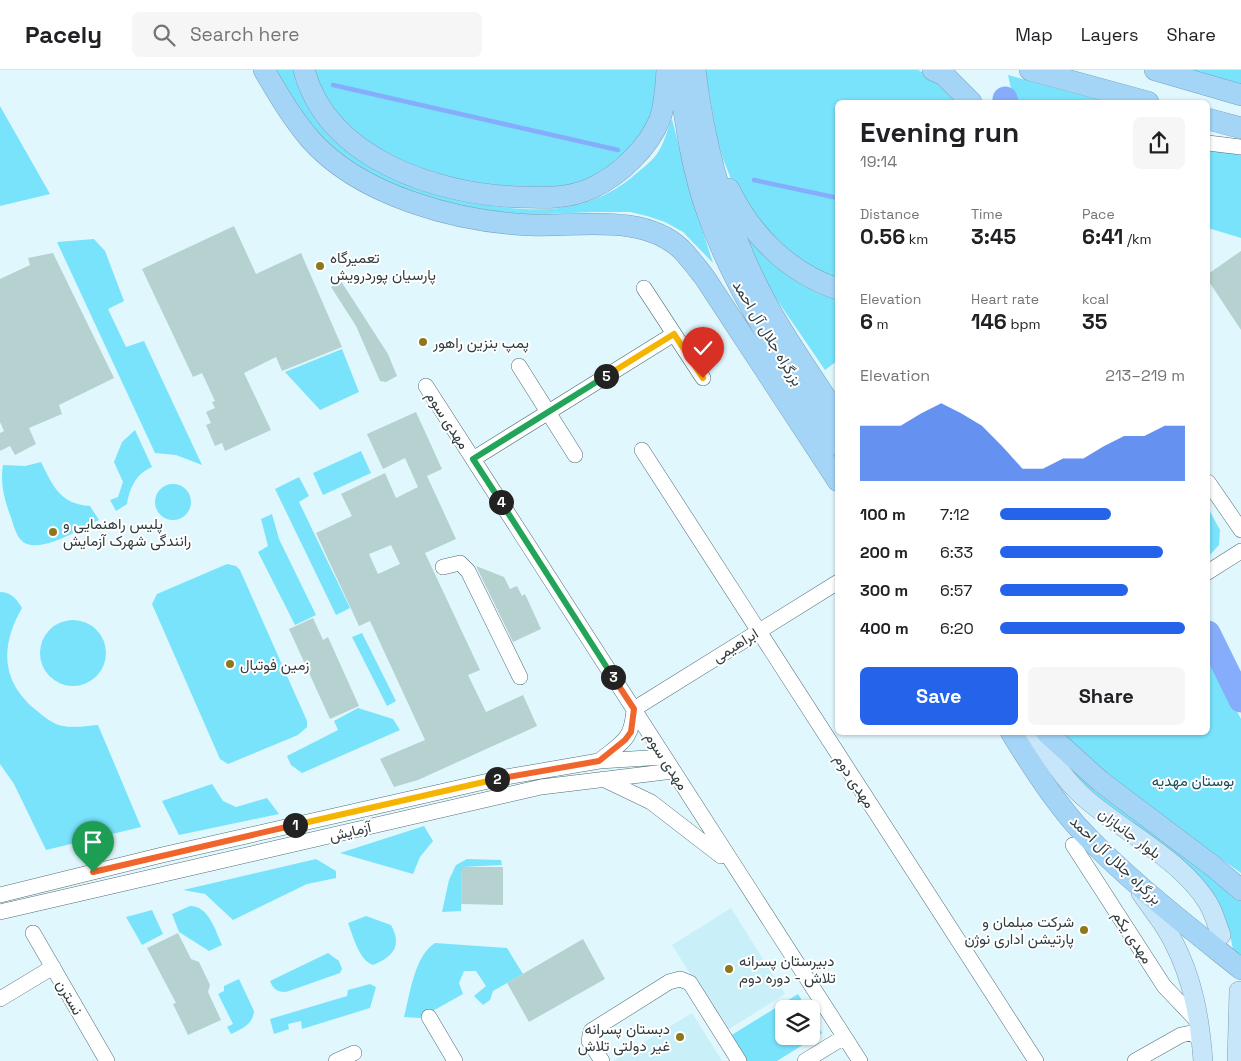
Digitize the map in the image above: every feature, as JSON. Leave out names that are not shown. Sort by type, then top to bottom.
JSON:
[{"type":"highway","points":[[264,70],[282,102],[311,140],[339,164],[392,194],[460,216],[520,224],[636,226],[662,236],[680,248],[705,278],[835,476]]},
{"type":"highway","points":[[304,70],[308,83],[328,117],[342,132],[365,151],[399,170],[467,192],[555,198],[593,188],[623,168],[644,145],[660,118],[668,70]]},
{"type":"highway","name":"بزرگراه جلال آل احمد","points":[[678,70],[694,163],[707,213],[720,245],[752,311],[835,440]]},
{"type":"highway","points":[[695,70],[716,154],[739,210],[774,251],[795,268],[820,283],[835,288]]},
{"type":"highway","name":"بزرگراه جلال آل احمد","points":[[695,70],[701,115],[715,179],[736,240],[766,302],[835,412]]},
{"type":"highway","points":[[933,70],[944,75],[969,100]]},
{"type":"highway","points":[[1030,70],[1141,100]]},
{"type":"highway","points":[[1155,70],[1241,95]]},
{"type":"highway","points":[[1210,120],[1241,128]]},
{"type":"highway","name":"بزرگراه جلال آل احمد","points":[[1013,735],[1036,773],[1077,826],[1131,879],[1241,969]]},
{"type":"highway","points":[[1049,735],[1100,781],[1214,867],[1241,890]]},
{"type":"highway","points":[[1214,867],[1241,881]]},
{"type":"main road","name":"بلوار جانبازان","points":[[1036,735],[1069,782],[1086,799],[1157,853],[1194,885],[1208,902],[1222,935]]},
{"type":"main road","points":[[1131,879],[1172,939],[1194,994],[1201,1031],[1203,1061]]},
{"type":"main road","points":[[1236,1061],[1239,990]]},
{"type":"street","points":[[1210,143],[1241,147]]},
{"type":"street","points":[[644,288],[703,378]]},
{"type":"street","points":[[473,459],[674,334]]},
{"type":"street","points":[[519,366],[575,455]]},
{"type":"street","name":"مهدی سوم","points":[[426,386],[860,1061]]},
{"type":"street","name":"مهدی دوم","points":[[642,450],[1036,1061]]},
{"type":"street","points":[[1210,485],[1241,530]]},
{"type":"street","points":[[1210,571],[1241,551]]},
{"type":"street","points":[[443,567],[460,563],[468,571],[520,677]]},
{"type":"street","name":"ابراهیمی","points":[[634,709],[835,584]]},
{"type":"street","points":[[599,761],[631,732],[634,709]]},
{"type":"street","name":"آزمایش","points":[[0,895],[162,855],[506,777],[599,761],[664,757]]},
{"type":"street","name":"آزمایش","points":[[0,912],[541,786],[673,771]]},
{"type":"street","points":[[602,778],[650,802],[732,864]]},
{"type":"street","name":"مهدی یکم","points":[[1073,845],[1164,986],[1201,1031]]},
{"type":"street","points":[[162,855],[166,874]]},
{"type":"street","name":"نسترن","points":[[33,933],[107,1061]]},
{"type":"street","points":[[0,999],[53,967]]},
{"type":"street","points":[[602,1061],[589,1040],[589,1033],[669,982],[680,978],[690,983],[739,1061]]},
{"type":"street","points":[[429,1017],[455,1061]]},
{"type":"street","points":[[1135,1061],[1180,1034],[1201,1031]]},
{"type":"street","points":[[805,1061],[844,1037]]},
{"type":"street","points":[[336,1061],[354,1053]]},
{"type":"shaded area","name":"دبیرستان پسرانه تلاش - دوره دوم","points":[[731,908],[785,994],[726,1031],[672,945]]},
{"type":"shaded area","name":"دبستان پسرانه غیر دولتی تلاش","points":[[692,1013],[722,1061],[613,1061]]},
{"type":"green space","points":[[271,70],[297,70],[320,117],[480,204],[500,207],[520,209],[559,208],[596,199],[614,190],[631,178],[657,154],[672,119],[692,198],[713,263],[683,232],[665,222],[630,212],[520,215],[475,209],[416,197],[346,160],[306,123]]},
{"type":"green space","points":[[311,70],[661,70],[659,88],[646,129],[623,158],[578,187],[487,188],[419,170],[367,143],[341,120],[323,96]]},
{"type":"green space","points":[[705,70],[918,70],[935,78],[960,100],[835,100],[835,283],[797,263],[738,196],[723,159],[717,138]]},
{"type":"green space","points":[[1181,70],[1241,70],[1241,85]]},
{"type":"green space","points":[[1008,75],[1099,100],[1014,100]]},
{"type":"green space","points":[[0,106],[50,194],[0,206]]},
{"type":"green space","points":[[1210,149],[1241,155],[1241,238],[1210,229]]},
{"type":"green space","points":[[745,235],[786,274],[810,289],[835,298],[835,362],[825,370],[762,278]]},
{"type":"green space","points":[[94,239],[105,251],[124,301],[108,309],[126,347],[144,341],[202,465],[176,455],[155,453],[57,242]]},
{"type":"green space","points":[[342,349],[359,392],[320,410],[285,372]]},
{"type":"green space","points":[[135,430],[152,467],[138,477],[132,487],[127,504],[116,511],[110,500],[118,497],[123,482],[114,462],[122,442]]},
{"type":"green space","points":[[361,451],[371,473],[323,495],[313,473]]},
{"type":"green space","points":[[41,462],[49,479],[64,498],[80,505],[90,506],[99,520],[59,539],[37,545],[28,544],[17,535],[4,496],[2,472],[3,465],[25,466]]},
{"type":"green space","points":[[299,477],[309,496],[299,502],[350,608],[336,615],[275,489]]},
{"type":"green space","points":[[173,484],[186,489],[191,502],[186,515],[173,520],[160,515],[155,502],[160,489]]},
{"type":"green space","points":[[1210,512],[1220,530],[1219,545],[1210,555]]},
{"type":"green space","points":[[272,514],[279,539],[316,615],[295,625],[258,552],[268,546],[261,519]]},
{"type":"green space","name":"زمین فوتبال","points":[[227,564],[236,566],[240,570],[307,721],[307,727],[298,735],[228,764],[220,759],[152,604],[157,594]]},
{"type":"green space","points":[[0,592],[7,593],[13,597],[22,608],[10,636],[8,650],[10,675],[16,688],[36,710],[56,724],[71,727],[98,725],[141,827],[46,850],[14,784],[0,764]]},
{"type":"green space","points":[[73,620],[86,622],[96,630],[104,640],[106,653],[104,666],[96,676],[86,684],[73,686],[60,684],[50,676],[42,666],[40,653],[42,640],[50,630],[60,622]]},
{"type":"green space","points":[[362,633],[396,701],[387,706],[352,637]]},
{"type":"green space","name":"بوستان مهدیه","points":[[1210,659],[1241,719],[1241,873],[1126,789],[1064,735],[1210,735]]},
{"type":"green space","points":[[358,708],[393,719],[400,730],[302,773],[291,765],[287,756],[338,730],[334,721]]},
{"type":"green space","points":[[1049,747],[1241,900],[1241,958],[1234,954],[1229,930],[1097,803]]},
{"type":"green space","points":[[212,784],[223,801],[236,807],[267,798],[279,814],[179,835],[162,801]]},
{"type":"green space","points":[[424,826],[433,841],[420,857],[413,874],[340,853]]},
{"type":"green space","points":[[316,859],[336,871],[336,878],[307,884],[233,920],[205,894],[183,890]]},
{"type":"green space","points":[[467,859],[501,860],[502,865],[462,867],[461,911],[442,912],[449,880],[456,865]]},
{"type":"green space","points":[[190,906],[197,907],[207,914],[222,945],[209,951],[179,932],[172,914]]},
{"type":"green space","points":[[152,910],[163,934],[142,945],[126,917]]},
{"type":"green space","points":[[366,916],[391,925],[396,939],[396,945],[390,955],[373,965],[360,953],[348,923]]},
{"type":"green space","points":[[435,943],[507,948],[523,974],[493,991],[490,1000],[483,1005],[474,996],[486,986],[476,971],[464,971],[459,983],[463,994],[420,1018],[404,1017],[418,966],[422,957]]},
{"type":"green space","points":[[328,953],[339,961],[342,969],[340,973],[286,992],[278,991],[272,986],[270,981]]},
{"type":"green space","points":[[239,979],[254,1011],[249,1023],[231,1034],[227,1027],[233,1024],[218,994],[224,991],[224,986]]},
{"type":"green space","points":[[370,984],[376,987],[370,1008],[302,1029],[301,1021],[288,1024],[289,1029],[274,1034],[270,1019],[347,996],[348,990]]},
{"type":"green space","points":[[798,994],[802,1000],[788,1000]]},
{"type":"green space","points":[[775,1008],[775,1045],[803,1045],[777,1061],[746,1061],[730,1036]]},
{"type":"building","points":[[234,226],[256,274],[301,253],[342,347],[282,371],[276,357],[244,373],[271,430],[225,451],[222,443],[215,446],[206,425],[211,423],[206,412],[215,408],[212,402],[215,401],[202,373],[193,377],[142,269]]},
{"type":"building","points":[[1241,251],[1241,330],[1210,283],[1210,273]]},
{"type":"building","points":[[53,253],[114,378],[59,405],[62,414],[29,428],[36,444],[15,455],[10,446],[0,451],[0,433],[4,431],[0,422],[0,279],[30,265],[28,258]]},
{"type":"building","points":[[341,281],[388,354],[397,376],[386,382],[380,381],[356,326],[331,287]]},
{"type":"building","points":[[416,412],[442,469],[427,476],[456,539],[425,553],[480,670],[468,675],[486,712],[523,695],[537,726],[418,780],[394,787],[380,759],[425,740],[370,621],[359,626],[316,533],[352,516],[341,494],[385,473],[396,498],[418,487],[405,458],[383,469],[367,434]],"holes":[[[391,545],[400,564],[378,574],[369,554]]]},
{"type":"building","points":[[476,566],[504,577],[510,589],[517,586],[522,596],[525,594],[541,629],[513,642]]},
{"type":"building","points":[[313,618],[323,640],[328,637],[359,706],[330,719],[289,629]]},
{"type":"building","points":[[462,867],[503,867],[503,905],[461,904]]},
{"type":"building","points":[[178,933],[191,959],[199,962],[210,985],[208,992],[221,1020],[188,1035],[173,1004],[176,1003],[147,948]]},
{"type":"building","points":[[583,939],[605,979],[529,1022],[507,983]]},
{"type":"waterway","points":[[333,85],[618,150]]},
{"type":"waterway","points":[[754,180],[835,197]]},
{"type":"waterway","points":[[1210,637],[1241,700]]},
{"type":"place","name":"تعمیرگاه پارسیان پوردرویش","points":[[320,266]]},
{"type":"place","name":"پمپ بنزین راهور","points":[[423,342]]},
{"type":"place","name":"پلیس راهنمایی و رانندگی شهرک آزمایش","points":[[53,532]]},
{"type":"place","name":"زمین فوتبال","points":[[230,664]]},
{"type":"place","name":"شرکت مبلمان و پارتیشن اداری نوژن","points":[[1084,930]]},
{"type":"place","name":"دبیرستان پسرانه تلاش - دوره دوم","points":[[729,969]]},
{"type":"place","name":"دبستان پسرانه غیر دولتی تلاش","points":[[680,1037]]},
{"type":"route","points":[[93,872],[506,777],[599,761],[625,740],[631,732],[634,709],[473,459],[674,334],[703,378]]}]
